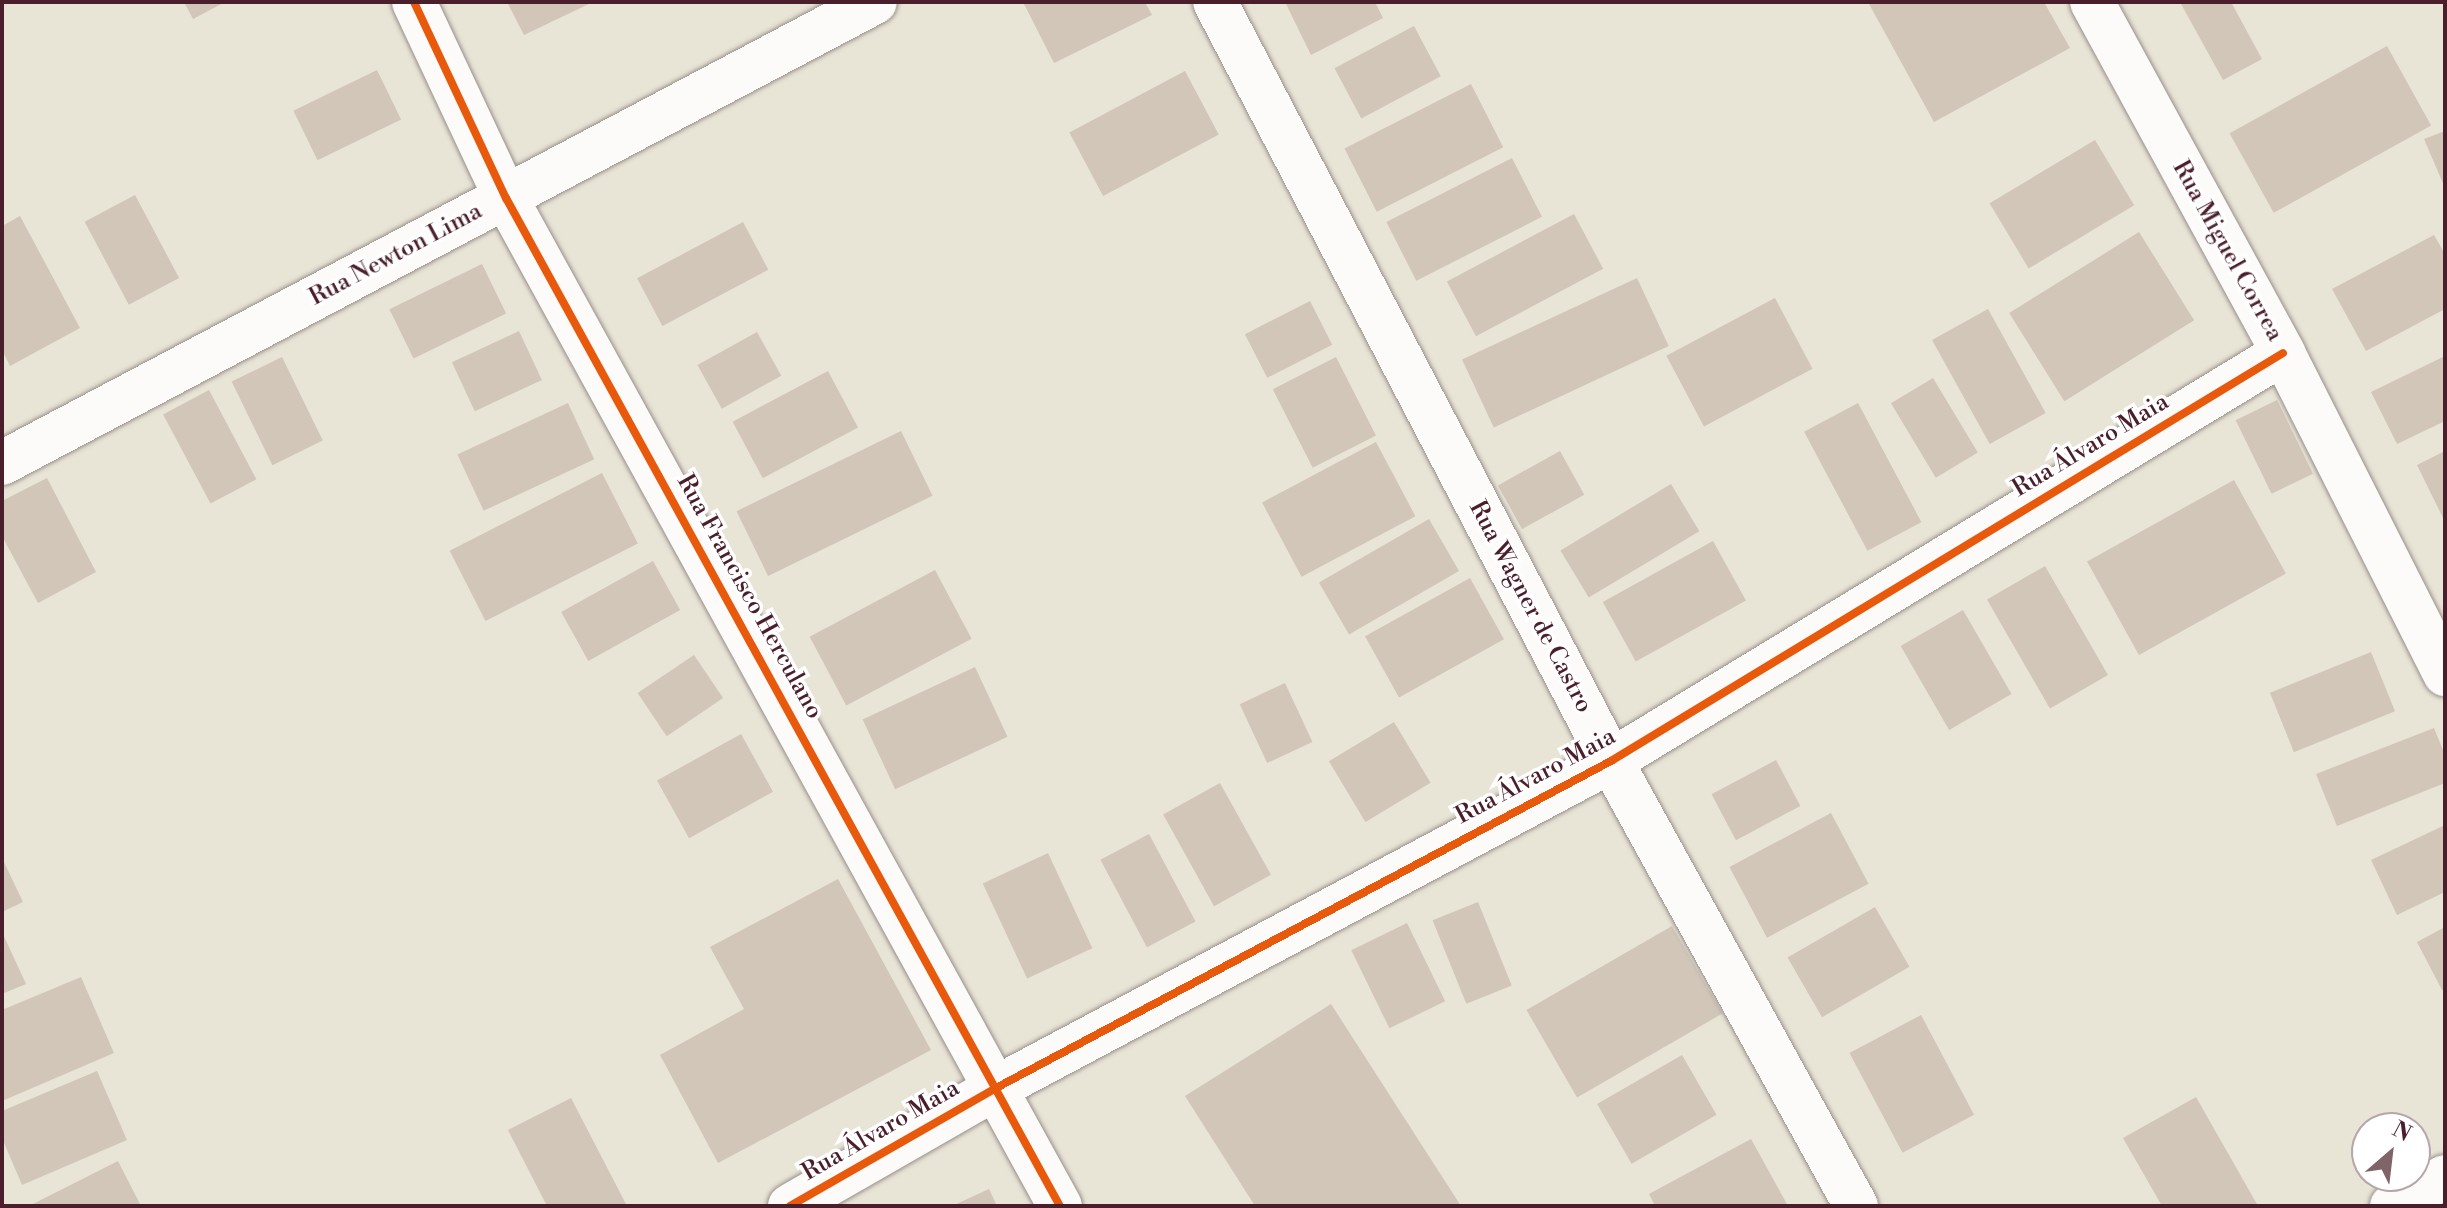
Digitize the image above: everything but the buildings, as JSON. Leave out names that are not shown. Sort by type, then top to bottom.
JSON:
[{"type":"street","name":"Rua Francisco Herculano","points":[[414,2],[506,198],[1060,1206]]},
{"type":"street","name":"Rua Newton Lima","points":[[2,463],[875,2]]},
{"type":"street","name":"Rua Wagner de Castro","points":[[1215,2],[1611,761],[1856,1206]]},
{"type":"street","name":"Rua Miguel Correa","points":[[2092,2],[2283,353],[2445,674]]},
{"type":"street","name":"Rua Álvaro Maia","points":[[790,1206],[996,1088],[1611,761],[2283,353]]},
{"type":"street","points":[[2392,1206],[2445,1177]]},
{"type":"cycle path","points":[[414,2],[506,198],[1060,1206]]},
{"type":"cycle path","points":[[790,1206],[996,1088],[1611,761],[2283,353]]}]
